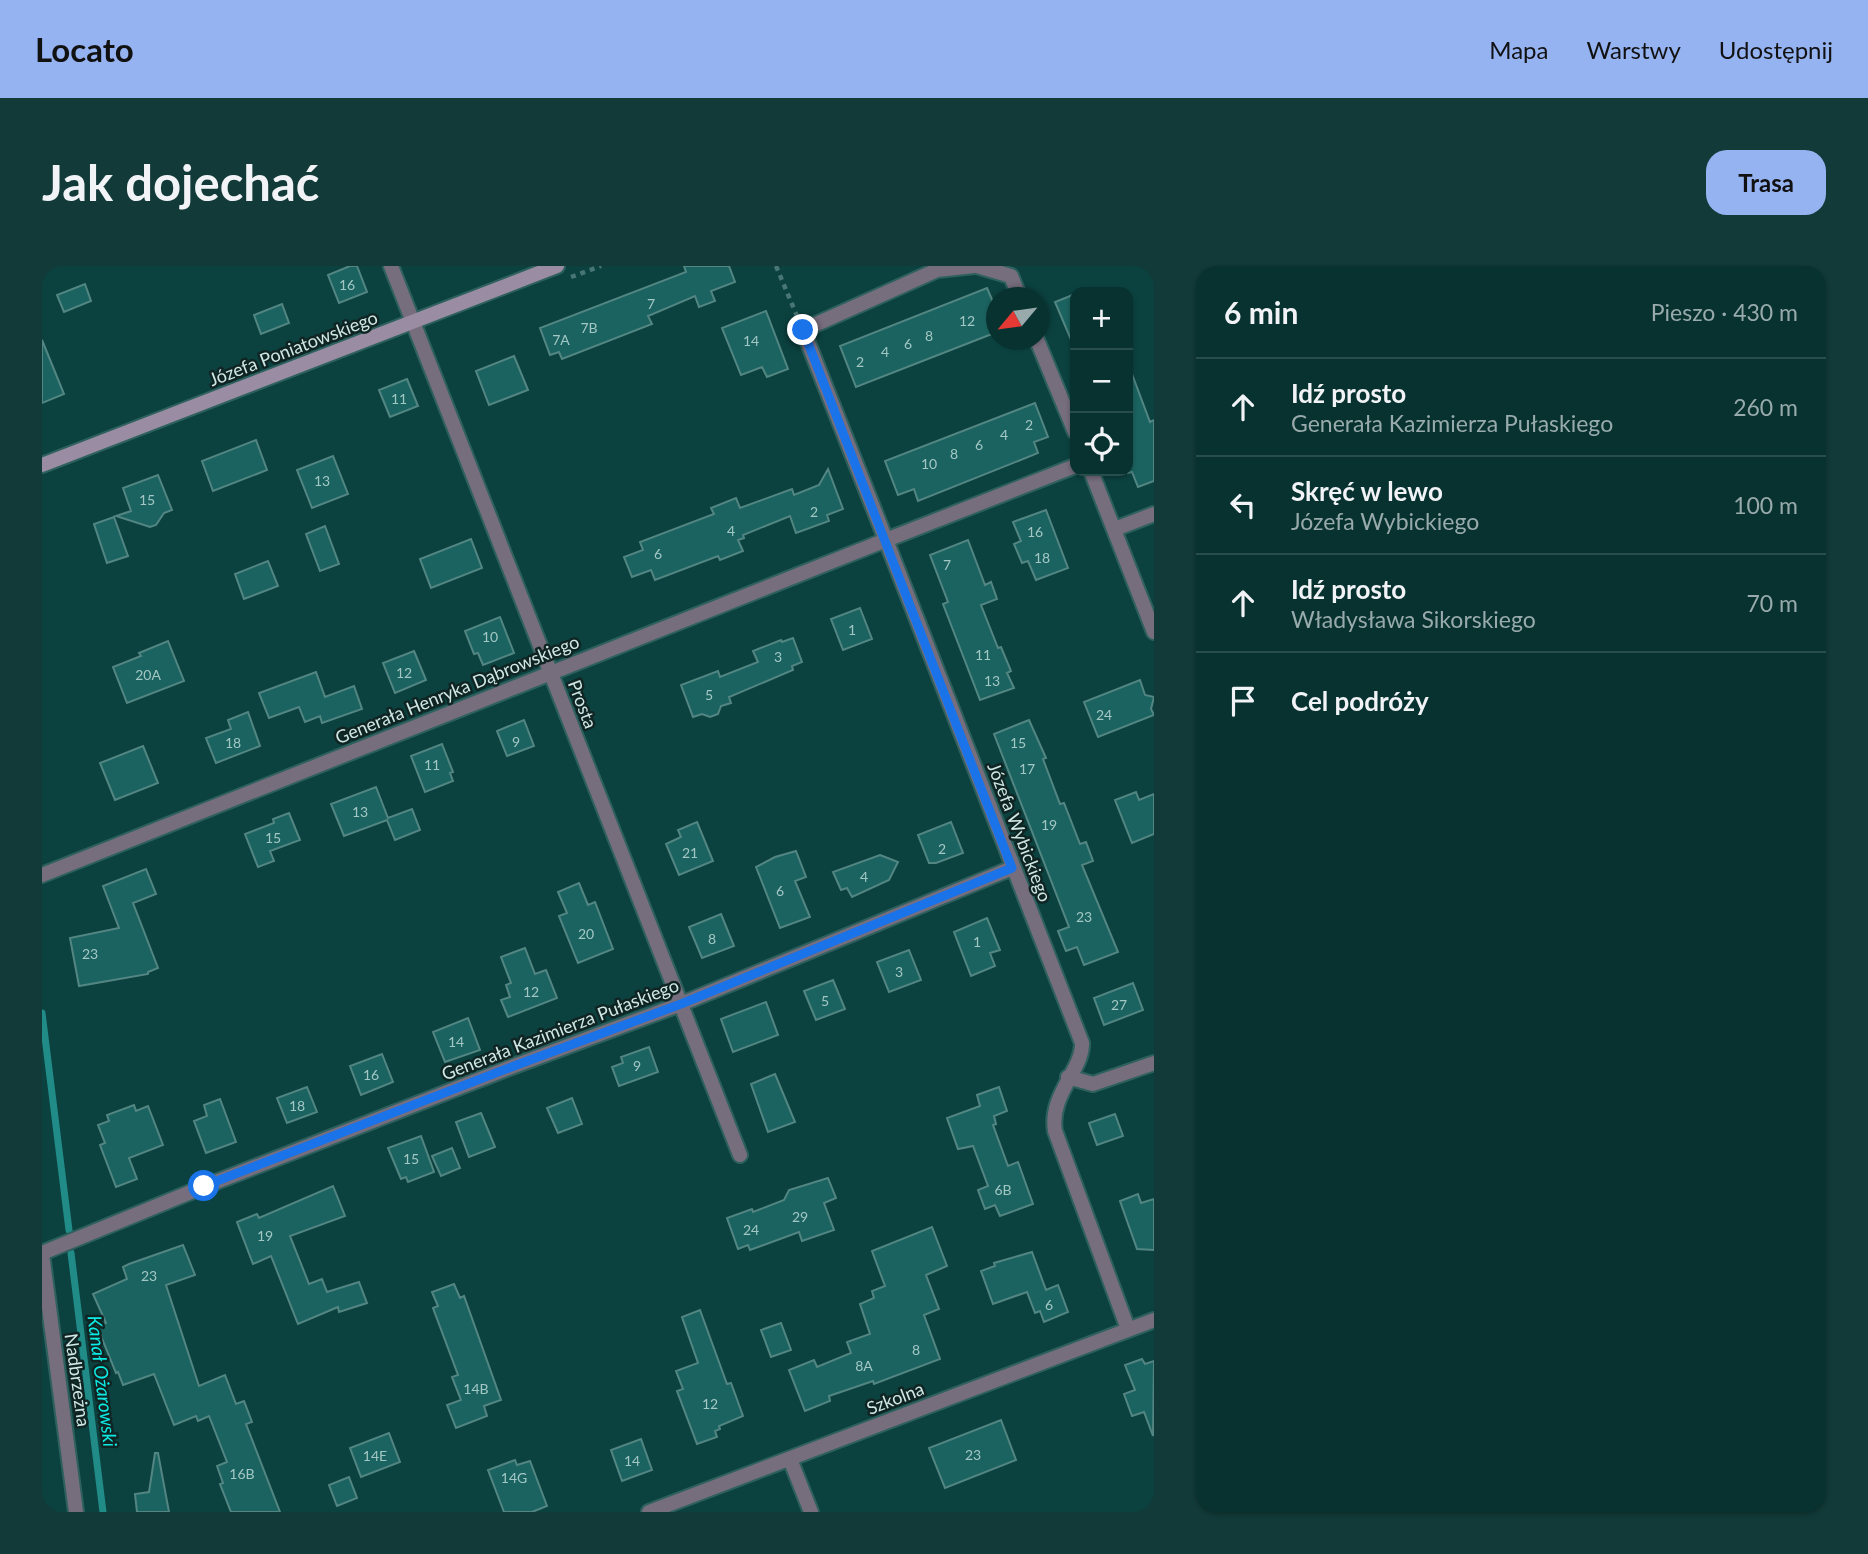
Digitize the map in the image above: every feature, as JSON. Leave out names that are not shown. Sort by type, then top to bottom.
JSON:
[{"type":"street","name":"Prosta","points":[[391,266],[740,1155]]},
{"type":"street","name":"Józefa Poniatowskiego","points":[[42,465],[557,266]]},
{"type":"street","points":[[803,330],[937,270],[976,266],[1011,276],[1016,287]]},
{"type":"street","name":"Józefa Wybickiego","points":[[803,330],[1082,1043],[1079,1058],[1055,1108],[1055,1131],[1128,1329]]},
{"type":"street","points":[[1041,350],[1070,420]]},
{"type":"street","points":[[886,540],[1070,468]]},
{"type":"street","points":[[1093,476],[1154,632]]},
{"type":"street","points":[[1115,529],[1154,514]]},
{"type":"street","name":"Generała Henryka Dąbrowskiego","points":[[42,875],[886,540]]},
{"type":"street","name":"Generała Kazimierza Pułaskiego","points":[[42,1253],[204,1186],[681,1004],[1012,868]]},
{"type":"street","points":[[1068,1077],[1093,1084],[1154,1063]]},
{"type":"street","name":"Nadbrzeżna","points":[[42,1253],[76,1512]]},
{"type":"street","name":"Szkolna","points":[[649,1512],[1154,1320]]},
{"type":"street","points":[[790,1459],[811,1512]]},
{"type":"path","points":[[776,266],[803,330]]},
{"type":"building","points":[[357,266],[367,292],[339,303],[328,275]]},
{"type":"building","points":[[684,266],[729,266],[735,282],[711,291],[715,301],[699,307],[695,296],[648,316],[652,324],[562,359],[559,352],[550,355],[540,328],[686,272]]},
{"type":"building","points":[[85,284],[91,301],[64,312],[57,295]]},
{"type":"building","points":[[986,288],[986,336],[856,387],[840,346]]},
{"type":"building","points":[[1070,296],[1070,337],[1055,302]]},
{"type":"building","points":[[282,304],[289,323],[261,334],[254,315]]},
{"type":"building","points":[[766,311],[788,369],[767,377],[762,367],[741,375],[722,328]]},
{"type":"building","points":[[42,340],[64,394],[42,403]]},
{"type":"building","points":[[514,356],[528,390],[489,405],[476,371]]},
{"type":"building","points":[[1133,377],[1150,422],[1154,420],[1154,481],[1138,487],[1133,474]]},
{"type":"building","points":[[407,379],[418,406],[390,417],[379,390]]},
{"type":"building","points":[[1035,403],[1048,437],[1034,442],[1038,453],[918,501],[914,489],[898,495],[885,461]]},
{"type":"building","points":[[256,440],[267,470],[213,491],[202,461]]},
{"type":"building","points":[[333,456],[348,494],[312,508],[297,470]]},
{"type":"building","points":[[828,469],[843,509],[827,515],[829,521],[796,533],[790,516],[743,535],[744,538],[738,540],[743,551],[720,560],[718,556],[655,580],[651,570],[632,577],[624,557],[643,550],[640,542],[714,514],[711,508],[736,498],[740,508],[792,489],[794,495],[819,485]]},
{"type":"building","points":[[158,475],[172,510],[164,513],[156,525],[150,527],[116,516],[131,511],[123,488]]},
{"type":"building","points":[[1046,510],[1068,568],[1036,580],[1028,561],[1022,563],[1014,544],[1021,541],[1013,522]]},
{"type":"building","points":[[114,517],[128,556],[107,563],[94,524]]},
{"type":"building","points":[[325,526],[339,564],[320,571],[306,534]]},
{"type":"building","points":[[471,539],[482,568],[431,588],[420,559]]},
{"type":"building","points":[[968,540],[985,585],[991,582],[997,599],[981,605],[998,648],[1001,647],[1011,671],[1007,673],[1014,688],[980,700],[943,604],[948,602],[930,555]]},
{"type":"building","points":[[268,561],[278,586],[244,599],[235,574]]},
{"type":"building","points":[[860,608],[872,639],[843,650],[831,619]]},
{"type":"building","points":[[500,617],[514,653],[483,665],[478,653],[474,654],[465,631]]},
{"type":"building","points":[[793,638],[802,662],[792,666],[793,670],[729,697],[731,703],[721,706],[718,714],[693,717],[681,685],[718,671],[720,677],[758,662],[753,651]]},
{"type":"building","points":[[168,641],[184,681],[127,703],[113,667]]},
{"type":"building","points":[[414,651],[426,680],[395,693],[383,663]]},
{"type":"building","points":[[316,672],[325,697],[354,686],[362,709],[322,723],[320,716],[305,722],[299,707],[269,718],[259,693]]},
{"type":"building","points":[[1140,680],[1145,695],[1154,697],[1151,709],[1154,715],[1098,737],[1084,702]]},
{"type":"building","points":[[248,712],[260,746],[216,763],[206,738],[231,729],[228,720]]},
{"type":"building","points":[[524,720],[534,746],[507,756],[497,731]]},
{"type":"building","points":[[1029,720],[1046,758],[1043,759],[1060,804],[1064,803],[1080,844],[1086,842],[1093,861],[1082,865],[1118,952],[1084,965],[1077,947],[1066,951],[1058,931],[1069,927],[994,734]]},
{"type":"building","points":[[442,744],[453,772],[450,773],[453,781],[425,792],[411,756]]},
{"type":"building","points":[[143,746],[158,783],[115,800],[100,763]]},
{"type":"building","points":[[376,787],[388,818],[412,809],[420,830],[395,840],[387,820],[344,836],[331,804]]},
{"type":"building","points":[[1136,792],[1139,800],[1154,794],[1154,834],[1132,843],[1115,800]]},
{"type":"building","points":[[289,813],[300,840],[270,851],[274,861],[258,867],[245,834],[274,823],[273,819]]},
{"type":"building","points":[[697,822],[713,861],[679,875],[666,844],[681,837],[678,830]]},
{"type":"building","points":[[951,822],[963,853],[929,863],[918,835]]},
{"type":"building","points":[[796,851],[806,877],[795,881],[810,917],[780,928],[756,867],[775,857]]},
{"type":"building","points":[[880,855],[898,862],[889,880],[852,897],[847,888],[841,890],[833,872]]},
{"type":"building","points":[[146,869],[156,894],[133,903],[158,968],[148,974],[79,986],[70,938],[119,928],[103,886]]},
{"type":"building","points":[[579,883],[588,905],[595,902],[613,949],[578,963],[559,916],[567,913],[558,892]]},
{"type":"building","points":[[721,914],[734,946],[702,958],[689,927]]},
{"type":"building","points":[[987,918],[1000,950],[990,953],[995,966],[971,976],[954,932]]},
{"type":"building","points":[[525,948],[535,974],[546,970],[557,998],[508,1017],[501,1000],[510,997],[506,985],[511,983],[501,957]]},
{"type":"building","points":[[909,950],[921,980],[889,992],[877,962]]},
{"type":"building","points":[[833,980],[845,1009],[816,1020],[804,991]]},
{"type":"building","points":[[1133,983],[1143,1010],[1104,1025],[1094,998]]},
{"type":"building","points":[[766,1002],[778,1035],[733,1052],[721,1019]]},
{"type":"building","points":[[468,1018],[480,1050],[445,1062],[433,1032]]},
{"type":"building","points":[[649,1047],[658,1072],[619,1086],[612,1067],[623,1063],[621,1057]]},
{"type":"building","points":[[382,1054],[393,1082],[361,1095],[350,1066]]},
{"type":"building","points":[[775,1074],[795,1122],[768,1132],[751,1084]]},
{"type":"building","points":[[307,1087],[317,1112],[287,1123],[277,1098]]},
{"type":"building","points":[[999,1087],[1007,1111],[994,1116],[996,1124],[993,1125],[1008,1166],[1018,1162],[1033,1204],[1000,1216],[995,1205],[985,1209],[978,1190],[988,1186],[973,1146],[958,1149],[947,1118],[980,1106],[977,1095]]},
{"type":"building","points":[[572,1098],[582,1124],[558,1133],[547,1108]]},
{"type":"building","points":[[220,1099],[236,1142],[206,1153],[194,1121],[207,1116],[204,1105]]},
{"type":"building","points":[[134,1105],[136,1111],[148,1106],[163,1145],[129,1158],[137,1179],[116,1187],[100,1145],[105,1143],[98,1125],[109,1121],[107,1115]]},
{"type":"building","points":[[481,1113],[495,1147],[469,1157],[456,1122]]},
{"type":"building","points":[[1115,1114],[1123,1136],[1097,1145],[1089,1123]]},
{"type":"building","points":[[421,1136],[434,1172],[408,1182],[406,1177],[401,1179],[388,1148]]},
{"type":"building","points":[[452,1148],[460,1168],[441,1176],[432,1156]]},
{"type":"building","points":[[828,1178],[836,1198],[824,1203],[834,1230],[802,1241],[799,1232],[750,1250],[748,1245],[738,1249],[727,1218],[752,1209],[753,1212],[784,1200],[789,1190]]},
{"type":"building","points":[[333,1186],[345,1216],[290,1236],[309,1284],[322,1279],[327,1292],[359,1282],[367,1303],[339,1312],[338,1307],[298,1324],[271,1256],[253,1264],[237,1222],[257,1214],[259,1218]]},
{"type":"building","points":[[1138,1194],[1141,1203],[1154,1199],[1154,1250],[1137,1249],[1120,1201]]},
{"type":"building","points":[[932,1227],[947,1266],[926,1275],[939,1309],[924,1315],[940,1359],[874,1384],[873,1381],[829,1396],[830,1401],[805,1411],[789,1370],[814,1360],[817,1367],[851,1353],[847,1342],[870,1334],[860,1304],[874,1298],[872,1291],[885,1286],[872,1251]]},
{"type":"building","points":[[183,1245],[195,1275],[166,1285],[199,1386],[225,1375],[236,1404],[244,1401],[252,1422],[246,1424],[280,1512],[231,1512],[220,1484],[223,1483],[217,1466],[227,1462],[209,1416],[198,1421],[196,1416],[174,1425],[154,1374],[123,1385],[97,1326],[106,1323],[93,1294],[127,1279],[123,1267]]},
{"type":"building","points":[[1032,1252],[1046,1290],[1058,1285],[1068,1312],[1044,1322],[1040,1311],[1035,1313],[1027,1292],[993,1304],[981,1271],[995,1266],[994,1263]]},
{"type":"building","points":[[454,1284],[460,1298],[464,1296],[501,1400],[484,1406],[487,1416],[456,1428],[447,1405],[461,1400],[452,1377],[458,1375],[433,1308],[438,1306],[432,1292]]},
{"type":"building","points":[[700,1310],[727,1384],[731,1383],[743,1416],[719,1426],[720,1429],[715,1431],[717,1437],[697,1444],[677,1391],[683,1389],[676,1371],[698,1363],[682,1317]]},
{"type":"building","points":[[781,1323],[791,1350],[771,1357],[761,1330]]},
{"type":"building","points":[[1142,1359],[1145,1364],[1154,1361],[1153,1436],[1144,1412],[1132,1416],[1124,1394],[1135,1390],[1125,1365]]},
{"type":"building","points":[[1001,1420],[1016,1460],[945,1488],[929,1448]]},
{"type":"building","points":[[389,1433],[400,1462],[361,1477],[350,1448]]},
{"type":"building","points":[[641,1439],[652,1470],[622,1481],[611,1450]]},
{"type":"building","points":[[155,1453],[158,1453],[169,1512],[137,1512],[135,1494],[149,1492]]},
{"type":"building","points":[[515,1460],[517,1465],[530,1461],[547,1506],[532,1512],[504,1512],[488,1470]]},
{"type":"building","points":[[349,1477],[357,1498],[337,1506],[329,1485]]},
{"type":"waterway","name":"Kanał Ożarowski","points":[[42,1013],[69,1230]]},
{"type":"waterway","name":"Kanał Ożarowski","points":[[71,1253],[103,1512]]},
{"type":"route","points":[[204,1186],[681,1004],[1012,868],[803,330]]}]
